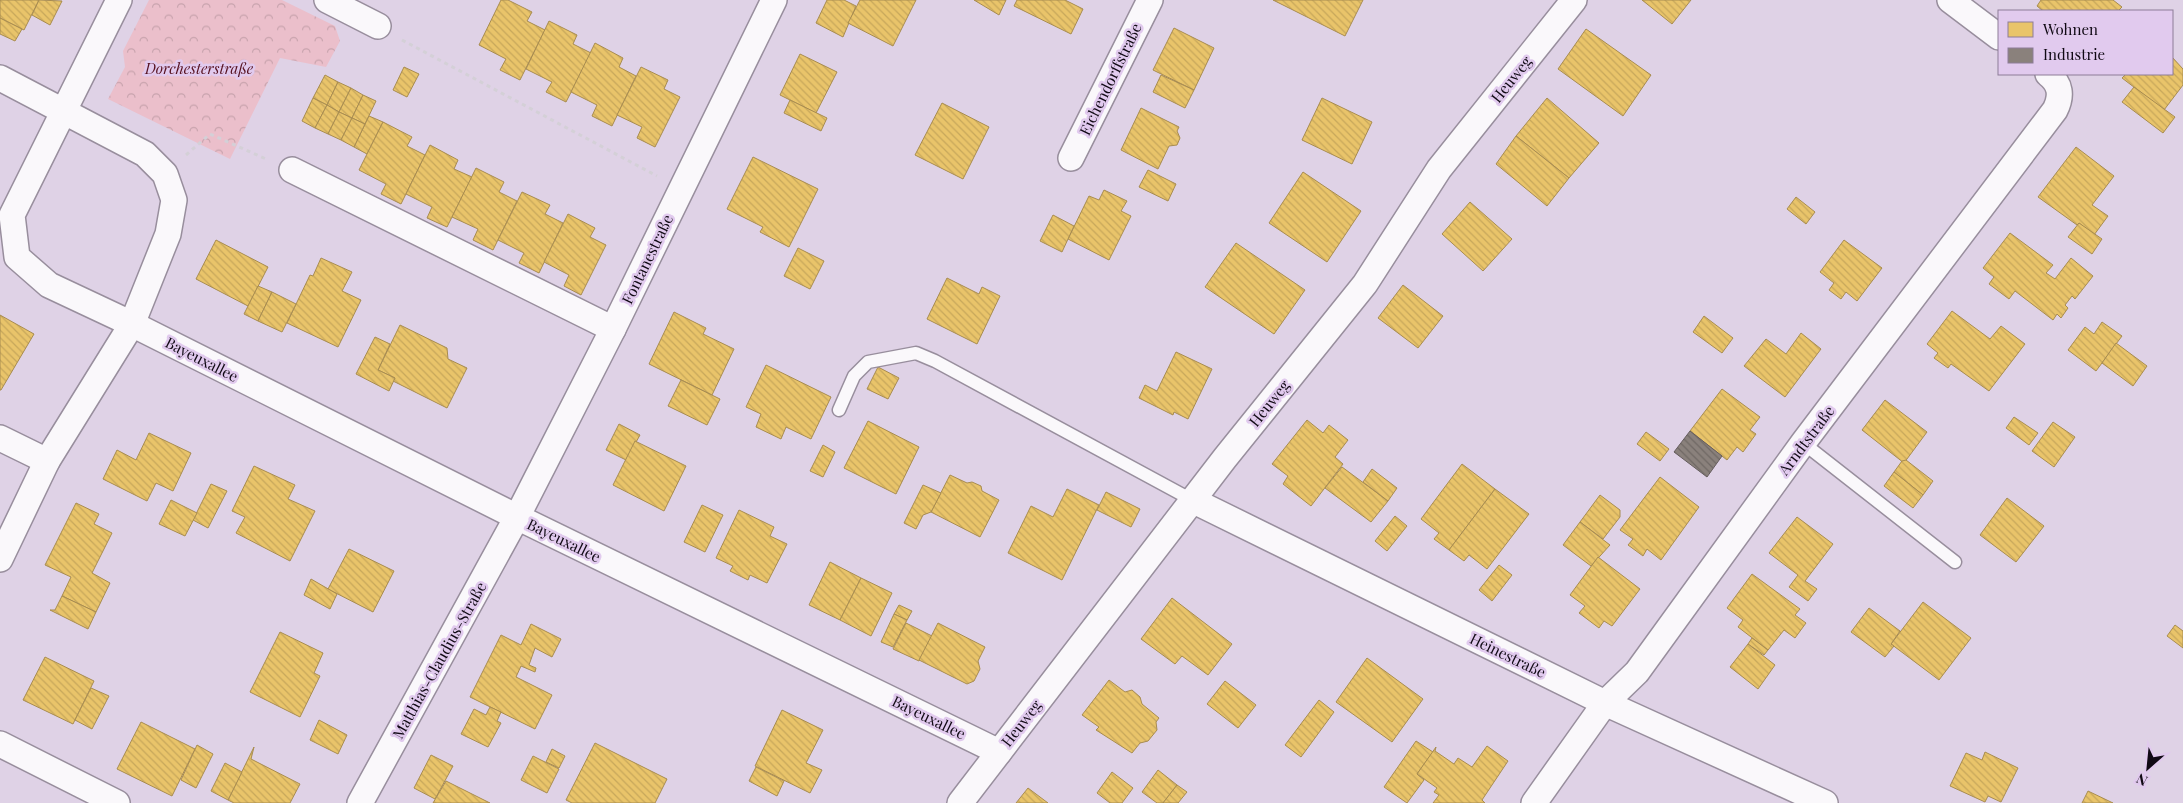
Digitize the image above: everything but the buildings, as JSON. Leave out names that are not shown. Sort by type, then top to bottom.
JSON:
[{"type":"street","points":[[63,112],[119,0]]},
{"type":"street","points":[[327,0],[378,26]]},
{"type":"street","name":"Fontanestraße","points":[[517,517],[613,329],[774,0]]},
{"type":"street","name":"Eichendorffstraße","points":[[1071,158],[1150,0]]},
{"type":"street","name":"Heuweg","points":[[960,803],[1194,501],[1225,458],[1366,284],[1439,169],[1574,0]]},
{"type":"street","points":[[1950,0],[1998,36]]},
{"type":"street","name":"Arndtstraße","points":[[1534,803],[1605,703],[1637,672],[1803,443],[2055,110],[2061,98],[2058,84],[2049,75]]},
{"type":"street","points":[[0,78],[145,154],[165,174],[174,200],[168,234],[132,324],[47,461],[0,559]]},
{"type":"street","name":"Bayeuxallee","points":[[63,112],[12,215],[17,257],[49,285],[132,324],[517,517],[999,752]]},
{"type":"street","points":[[292,170],[613,329]]},
{"type":"street","points":[[0,438],[47,461]]},
{"type":"street","name":"Heinestraße","points":[[1194,501],[1605,703],[1825,803]]},
{"type":"street","name":"Matthias-Claudius-Straße","points":[[360,803],[517,517]]},
{"type":"street","points":[[0,744],[117,803]]},
{"type":"lane","points":[[839,410],[854,376],[868,362],[916,353],[1194,501]]},
{"type":"lane","points":[[1803,443],[1955,562]]},
{"type":"path","points":[[378,26],[681,190]]},
{"type":"path","points":[[165,174],[210,134],[292,170]]},
{"type":"green space","name":"Dorchesterstraße","points":[[149,0],[282,0],[335,26],[340,41],[326,67],[280,58],[230,159],[108,99],[125,67],[123,51]]}]
